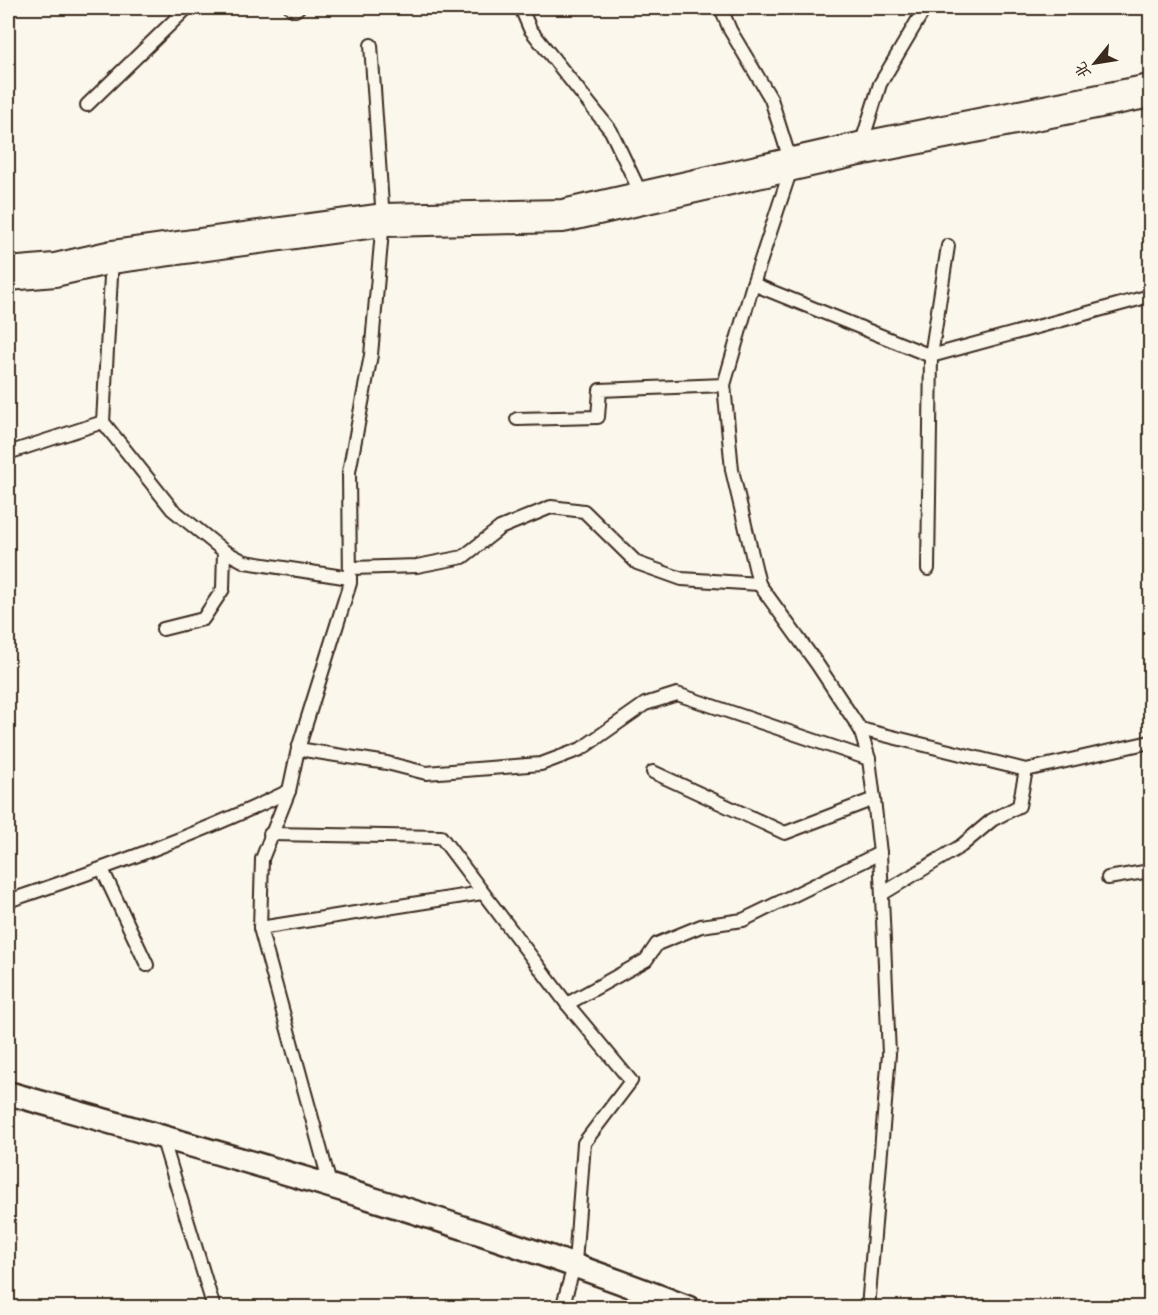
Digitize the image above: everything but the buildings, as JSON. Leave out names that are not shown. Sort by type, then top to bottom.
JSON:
[{"type":"street","points":[[8,274],[56,270],[112,257],[383,220],[563,216],[643,197],[683,191],[859,149],[1150,91]]},
{"type":"street","points":[[8,1093],[330,1184],[575,1263],[689,1308]]},
{"type":"lane","points":[[87,105],[187,8]]},
{"type":"lane","points":[[291,8],[295,10],[298,8]]},
{"type":"lane","points":[[521,8],[530,28],[611,131],[643,197]]},
{"type":"lane","points":[[721,8],[730,30],[771,99],[792,166],[753,284],[724,385],[732,470],[759,584],[817,664],[860,729],[869,759],[874,799],[880,853],[889,1054],[868,1308]]},
{"type":"lane","points":[[859,149],[880,84],[925,8]]},
{"type":"lane","points":[[330,1184],[260,928],[262,859],[289,791],[298,749],[351,573],[349,472],[371,355],[383,220],[371,45]]},
{"type":"lane","points":[[928,569],[932,356],[948,246]]},
{"type":"lane","points":[[112,257],[104,422],[172,509],[224,551],[245,562],[351,573],[417,566],[463,557],[500,528],[551,507],[584,511],[637,563],[682,579],[759,584]]},
{"type":"lane","points":[[753,284],[932,356],[1150,296]]},
{"type":"lane","points":[[517,419],[598,417],[600,390],[724,385]]},
{"type":"lane","points":[[8,453],[104,422]]},
{"type":"lane","points":[[163,629],[203,619],[223,589],[224,551]]},
{"type":"lane","points":[[298,749],[387,763],[426,773],[541,764],[581,749],[645,704],[677,694],[869,759]]},
{"type":"lane","points":[[860,729],[1026,770],[1150,742]]},
{"type":"lane","points":[[882,894],[961,846],[992,820],[1018,806],[1026,770]]},
{"type":"lane","points":[[653,772],[785,833],[874,799]]},
{"type":"lane","points":[[8,901],[102,869],[230,819],[289,791]]},
{"type":"lane","points":[[270,834],[441,837],[567,1004],[630,1081],[584,1143],[575,1263],[562,1308]]},
{"type":"lane","points":[[567,1004],[646,960],[657,944],[701,926],[743,920],[880,853]]},
{"type":"lane","points":[[102,869],[147,965]]},
{"type":"lane","points":[[1108,878],[1150,871]]},
{"type":"lane","points":[[260,928],[482,893]]},
{"type":"lane","points":[[162,1137],[214,1308]]}]
